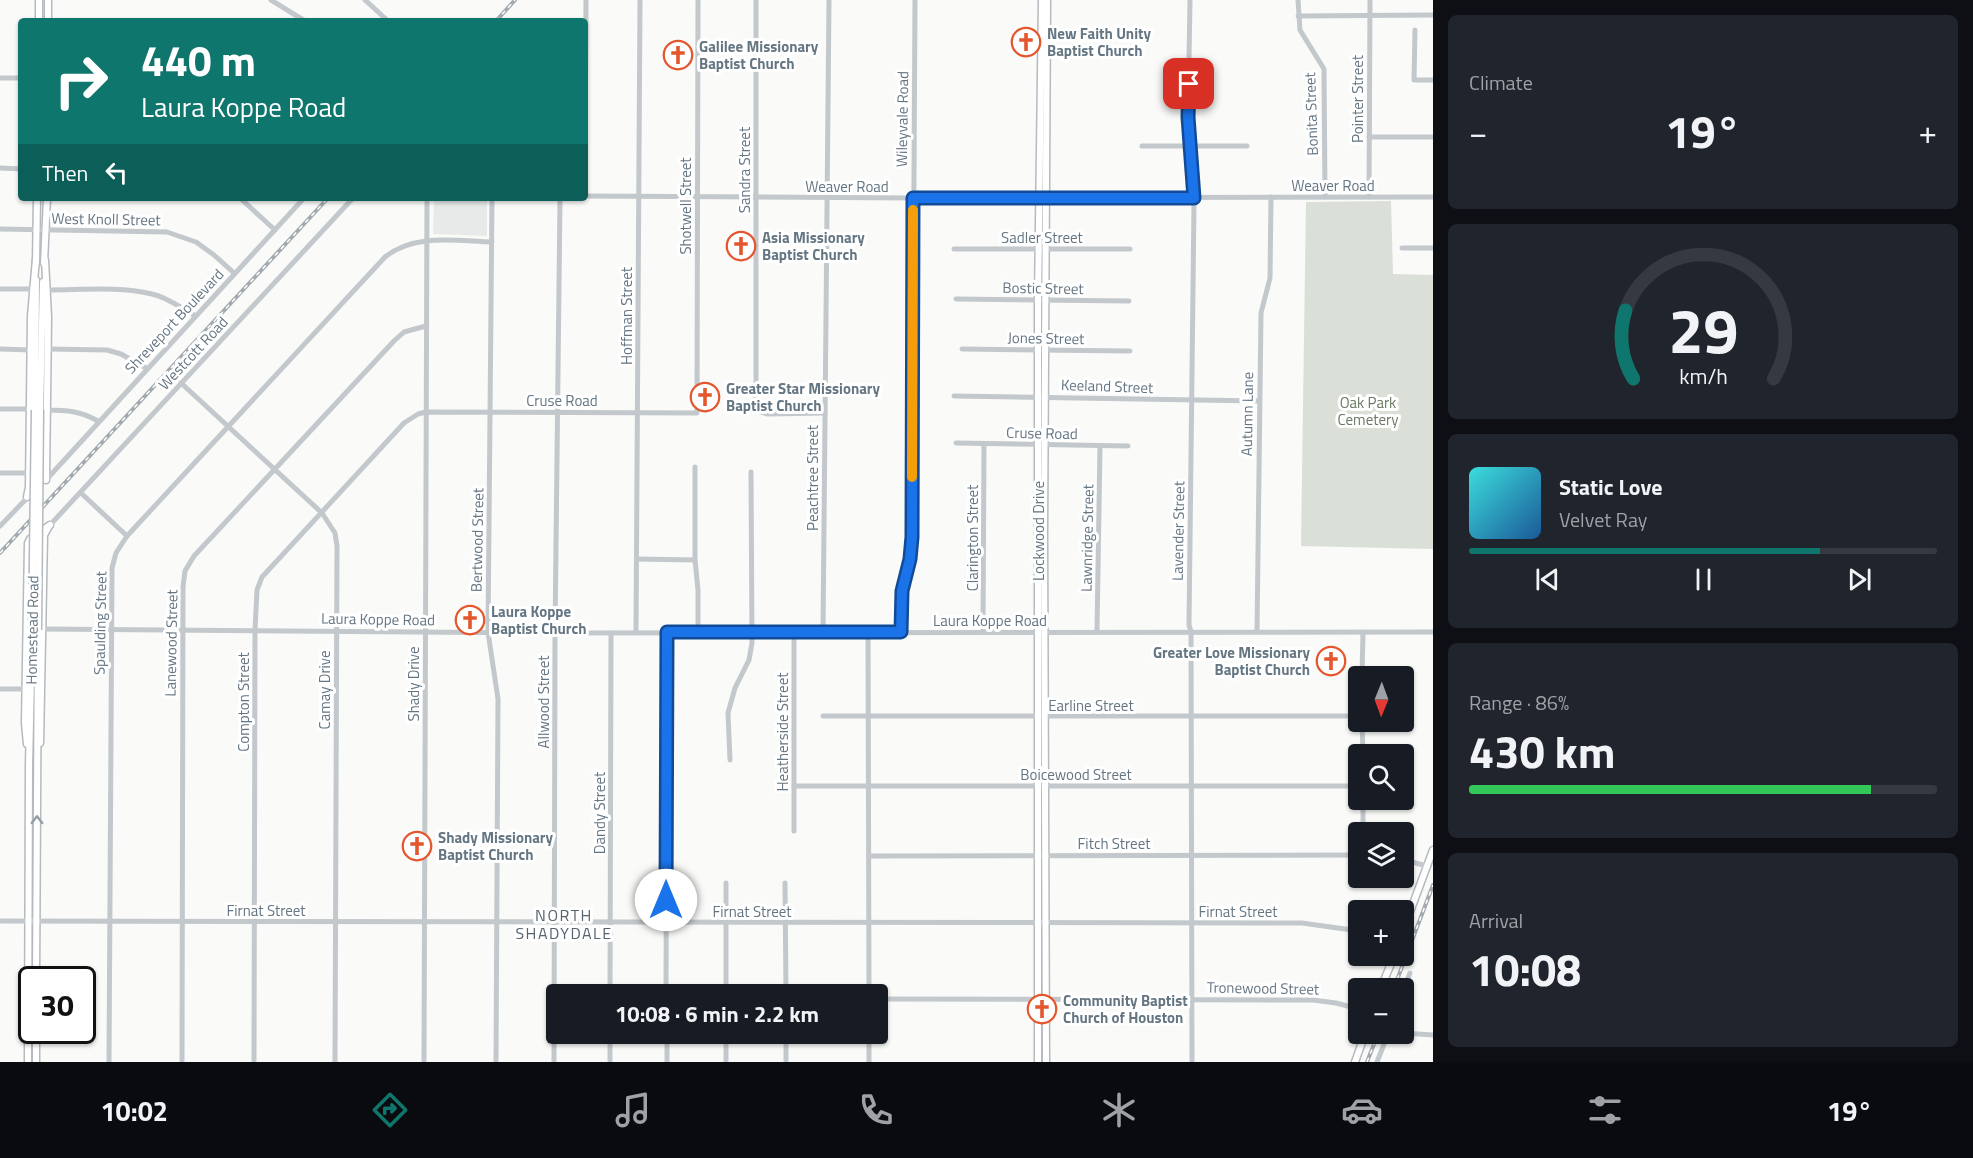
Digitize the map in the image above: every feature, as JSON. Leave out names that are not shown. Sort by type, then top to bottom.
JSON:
[{"type":"main road","points":[[39,0],[39,18]]},
{"type":"main road","points":[[48,0],[48,18]]},
{"type":"main road","name":"Lockwood Drive","points":[[1042,0],[1047,198],[1046,396],[1042,444]]},
{"type":"main road","name":"Lockwood Drive","points":[[1044,59],[1047,0]]},
{"type":"main road","name":"Lockwood Drive","points":[[1038,1062],[1042,999],[1042,444],[1038,396],[1038,249],[1039,198],[1044,143]]},
{"type":"main road","name":"Homestead Road","points":[[33,802],[38,770],[37,201]]},
{"type":"main road","name":"Homestead Road","points":[[38,410],[47,201]]},
{"type":"main road","points":[[36,259],[32,289],[31,350],[46,457],[46,480]]},
{"type":"main road","points":[[27,497],[32,489],[29,473],[48,349],[45,260]]},
{"type":"main road","points":[[29,766],[25,723],[28,545],[30,538],[43,532],[50,525]]},
{"type":"main road","points":[[38,630],[43,532]]},
{"type":"main road","name":"Homestead Road","points":[[31,966],[33,802],[29,766],[38,630]]},
{"type":"main road","points":[[1414,901],[1433,850]]},
{"type":"main road","name":"Homestead Road","points":[[33,921],[35,966]]},
{"type":"main road","name":"Lockwood Drive","points":[[1042,999],[1046,1062]]},
{"type":"main road","name":"Homestead Road","points":[[28,1044],[28,1062]]},
{"type":"main road","points":[[36,1044],[36,1062]]},
{"type":"main road","points":[[1354,1062],[1361,1044]]},
{"type":"street","points":[[271,0],[300,18]]},
{"type":"street","points":[[365,0],[385,18]]},
{"type":"street","points":[[586,0],[586,18]]},
{"type":"street","name":"Hoffman Street","points":[[636,632],[640,0]]},
{"type":"street","name":"Shotwell Street","points":[[697,413],[698,0]]},
{"type":"street","name":"Sandra Street","points":[[756,0],[757,411],[768,414],[825,413]]},
{"type":"street","name":"Peachtree Street","points":[[823,632],[829,0]]},
{"type":"street","name":"Wileyvale Road","points":[[901,632],[902,591],[910,559],[912,537],[915,0]]},
{"type":"street","name":"Lavender Street","points":[[1191,0],[1188,113],[1194,198],[1189,625],[1191,632],[1192,1062]]},
{"type":"street","name":"Bonita Street","points":[[1298,0],[1300,30],[1323,69],[1325,197]]},
{"type":"street","name":"Pointer Street","points":[[1369,197],[1370,0]]},
{"type":"street","points":[[1298,16],[1433,15]]},
{"type":"street","points":[[1415,30],[1414,80],[1433,80]]},
{"type":"street","points":[[0,78],[18,78]]},
{"type":"street","points":[[1369,137],[1433,136]]},
{"type":"street","points":[[1142,146],[1247,146]]},
{"type":"street","points":[[0,168],[18,169]]},
{"type":"street","name":"Weaver Road","points":[[588,196],[1433,197]]},
{"type":"street","name":"Autumn Lane","points":[[1257,632],[1261,313],[1270,278],[1271,197]]},
{"type":"street","points":[[243,201],[275,230]]},
{"type":"street","name":"Shreveport Boulevard","points":[[32,489],[46,480],[194,315],[301,201]]},
{"type":"street","name":"Westcott Road","points":[[50,525],[350,201]]},
{"type":"street","name":"Shady Drive","points":[[424,1062],[427,201]]},
{"type":"street","name":"Bertwood Street","points":[[492,201],[488,632],[498,699],[496,1062]]},
{"type":"street","name":"Allwood Street","points":[[554,1062],[555,633],[560,201]]},
{"type":"street","name":"West Knoll Street","points":[[0,229],[167,231],[196,242],[234,273]]},
{"type":"street","name":"Spaulding Street","points":[[109,1062],[111,568],[116,553],[127,536],[228,426],[385,257],[397,247],[427,241],[492,242]]},
{"type":"street","points":[[1402,248],[1433,248]]},
{"type":"street","name":"Sadler Street","points":[[954,249],[1130,249]]},
{"type":"street","points":[[0,289],[32,289]]},
{"type":"street","points":[[47,290],[125,291],[152,294],[194,315]]},
{"type":"street","name":"Bostic Street","points":[[956,299],[1129,301]]},
{"type":"street","name":"Lanewood Street","points":[[182,1062],[183,587],[185,571],[194,556],[399,336],[404,332],[426,326]]},
{"type":"street","points":[[0,349],[31,350]]},
{"type":"street","points":[[48,349],[107,350],[121,354],[146,368]]},
{"type":"street","name":"Jones Street","points":[[962,349],[1130,351]]},
{"type":"street","name":"Camay Drive","points":[[181,383],[322,513],[335,532],[337,546],[335,1062]]},
{"type":"street","name":"Keeland Street","points":[[954,396],[1259,401]]},
{"type":"street","points":[[0,409],[72,410],[82,412],[98,421]]},
{"type":"street","name":"Cruse Road","points":[[426,412],[697,413]]},
{"type":"street","name":"Compton Street","points":[[254,1062],[257,590],[262,577],[404,423],[426,412]]},
{"type":"street","name":"Cruse Road","points":[[956,443],[1128,446]]},
{"type":"street","name":"Clarington Street","points":[[983,632],[984,444]]},
{"type":"street","name":"Lawnridge Street","points":[[1097,631],[1101,446]]},
{"type":"street","points":[[46,457],[54,462],[62,460]]},
{"type":"street","points":[[695,467],[698,633]]},
{"type":"street","points":[[730,760],[728,713],[735,688],[749,660],[752,643],[751,472]]},
{"type":"street","points":[[0,473],[29,473]]},
{"type":"street","points":[[81,493],[127,536]]},
{"type":"street","points":[[0,526],[27,497]]},
{"type":"street","points":[[637,559],[695,560]]},
{"type":"street","name":"Laura Koppe Road","points":[[38,630],[555,633],[1433,632]]},
{"type":"street","points":[[666,984],[667,632]]},
{"type":"street","name":"Heatherside Street","points":[[794,632],[794,831]]},
{"type":"street","points":[[1362,666],[1363,632]]},
{"type":"street","name":"Dandy Street","points":[[610,984],[611,633]]},
{"type":"street","points":[[868,633],[869,984]]},
{"type":"street","points":[[0,689],[26,689]]},
{"type":"street","name":"Earline Street","points":[[823,716],[1348,717]]},
{"type":"street","name":"Boicewood Street","points":[[794,786],[1348,786]]},
{"type":"street","name":"Fitch Street","points":[[869,856],[1348,855]]},
{"type":"street","points":[[1414,863],[1427,867]]},
{"type":"street","points":[[726,883],[726,984]]},
{"type":"street","points":[[785,884],[786,984]]},
{"type":"street","name":"Firnat Street","points":[[0,921],[1302,923],[1348,929]]},
{"type":"street","points":[[1408,978],[1410,973]]},
{"type":"street","name":"Tronewood Street","points":[[888,999],[1313,1000],[1348,1006]]},
{"type":"street","points":[[1414,1034],[1433,1035]]},
{"type":"street","points":[[610,1044],[610,1062]]},
{"type":"street","points":[[666,1044],[667,1062]]},
{"type":"street","points":[[726,1044],[726,1062]]},
{"type":"street","points":[[786,1044],[786,1062]]},
{"type":"street","points":[[869,1044],[869,1062]]},
{"type":"street","points":[[1377,1062],[1384,1044]]},
{"type":"shaded area","points":[[434,201],[487,201],[487,236],[433,234]]},
{"type":"green space","name":"Oak Park Cemetery","points":[[1391,201],[1393,274],[1433,275],[1433,549],[1301,546],[1306,202]]},
{"type":"railway","points":[[499,18],[515,0]]},
{"type":"railway","points":[[0,553],[325,201]]},
{"type":"railway","points":[[1398,978],[1433,885]]},
{"type":"railway","points":[[1367,1062],[1374,1044]]},
{"type":"slow traffic","points":[[912,477],[913,210]]},
{"type":"place","name":"New Faith Unity Baptist Church","points":[[1026,42]]},
{"type":"place","name":"Galilee Missionary Baptist Church","points":[[678,55]]},
{"type":"place","name":"Asia Missionary Baptist Church","points":[[741,246]]},
{"type":"place","name":"Greater Star Missionary Baptist Church","points":[[705,397]]},
{"type":"place","name":"Laura Koppe Baptist Church","points":[[470,620]]},
{"type":"place","name":"Greater Love Missionary Baptist Church","points":[[1331,661]]},
{"type":"place","name":"Shady Missionary Baptist Church","points":[[417,846]]},
{"type":"place","name":"Community Baptist Church of Houston","points":[[1042,1009]]},
{"type":"district","name":"NORTH SHADYDALE","points":[[564,924]]},
{"type":"route","points":[[666,900],[667,632],[901,632],[902,591],[910,559],[912,537],[913,198],[1194,198],[1188,117],[1189,84]]}]
